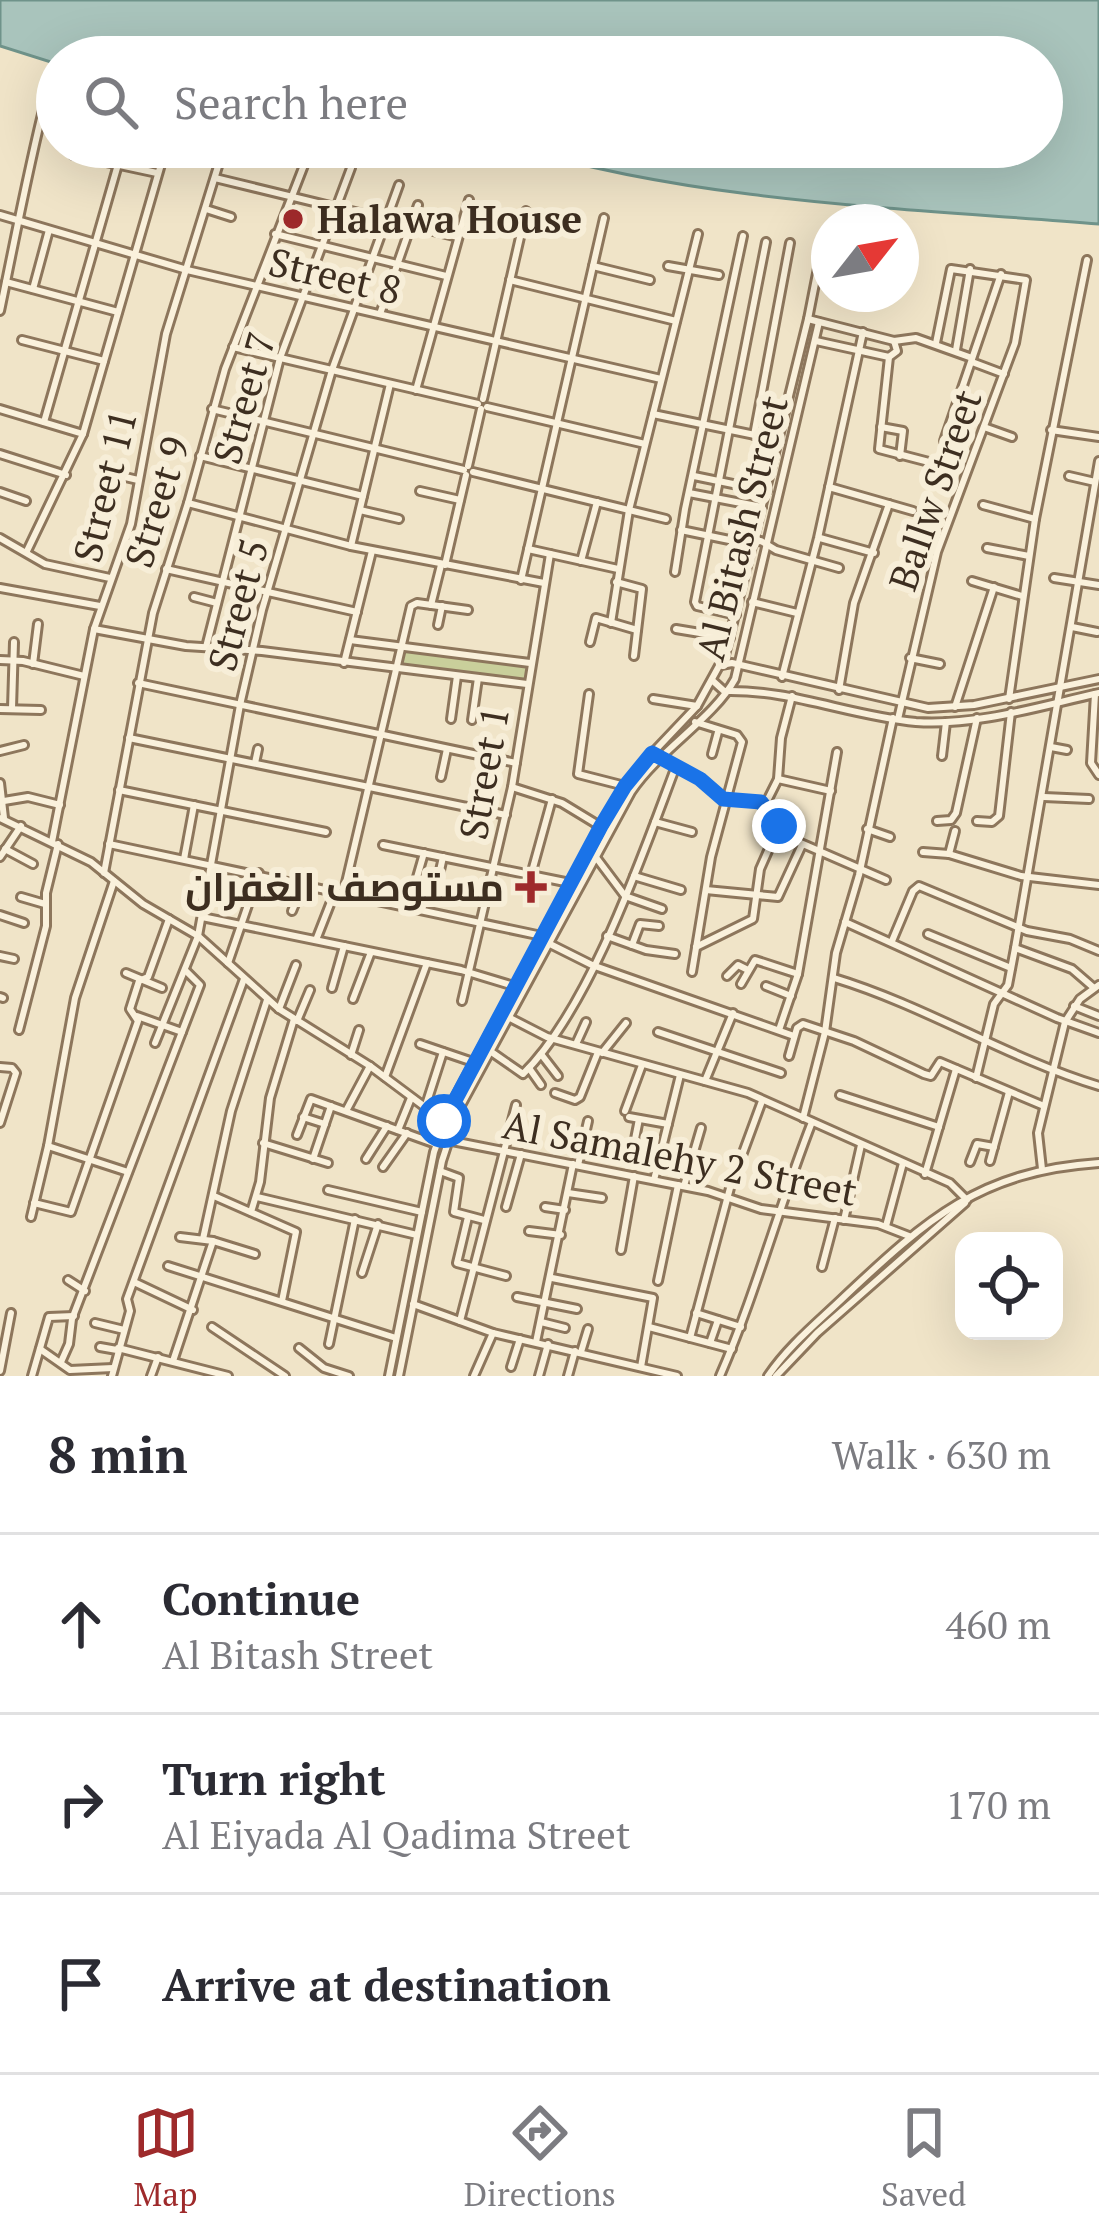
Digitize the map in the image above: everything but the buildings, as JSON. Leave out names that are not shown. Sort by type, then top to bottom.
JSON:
[{"type":"street","points":[[0,311],[36,142]]},
{"type":"street","points":[[44,422],[117,168]]},
{"type":"street","points":[[136,168],[159,173]]},
{"type":"street","points":[[27,551],[82,434],[160,168]]},
{"type":"street","name":"Street 11","points":[[19,1030],[46,926],[60,805],[94,629],[131,524],[166,334],[218,168]]},
{"type":"street","name":"Street 9","points":[[104,873],[146,639],[212,409],[302,168]]},
{"type":"street","name":"Street 7","points":[[206,647],[280,358],[350,168]]},
{"type":"street","points":[[215,178],[458,237]]},
{"type":"street","name":"Street 5","points":[[155,1043],[198,936],[240,705],[267,592],[332,370],[399,185]]},
{"type":"street","points":[[416,390],[469,200]]},
{"type":"street","points":[[380,314],[418,205]]},
{"type":"street","points":[[206,209],[231,217]]},
{"type":"street","points":[[431,604],[460,500],[526,211]]},
{"type":"street","name":"Street 8","points":[[0,215],[187,270],[662,379]]},
{"type":"street","points":[[520,580],[604,218]]},
{"type":"street","points":[[33,289],[49,230]]},
{"type":"street","points":[[275,234],[446,276]]},
{"type":"street","points":[[611,622],[629,510],[698,234]]},
{"type":"street","points":[[675,572],[743,236]]},
{"type":"street","points":[[736,616],[695,604],[766,242]]},
{"type":"street","points":[[754,435],[790,243]]},
{"type":"street","points":[[1009,699],[1035,519],[1087,260]]},
{"type":"street","points":[[593,266],[650,280]]},
{"type":"street","points":[[668,266],[719,275]]},
{"type":"street","points":[[936,343],[949,271],[957,267],[1001,274],[944,441]]},
{"type":"street","points":[[956,350],[970,269]]},
{"type":"street","name":"Ballw Street","points":[[720,1376],[741,1327],[808,1120],[845,922],[937,552],[1017,334],[1026,280],[1001,274]]},
{"type":"street","points":[[510,280],[676,321]]},
{"type":"street","points":[[6,282],[118,312]]},
{"type":"street","name":"Al Bitash Street","points":[[398,1376],[413,1304],[422,1212],[440,1140],[473,1062],[595,856],[625,786],[697,706],[721,666],[811,303]]},
{"type":"street","points":[[808,320],[894,341],[909,337],[936,343],[1004,374]]},
{"type":"street","name":"Al Bitash Street","points":[[545,939],[570,883],[655,755],[727,691],[739,665],[819,322]]},
{"type":"street","points":[[782,677],[863,332]]},
{"type":"street","points":[[804,339],[889,357]]},
{"type":"street","points":[[22,340],[104,361]]},
{"type":"street","points":[[894,341],[897,350],[889,357],[880,449],[929,462]]},
{"type":"street","points":[[233,347],[645,444]]},
{"type":"street","points":[[351,546],[390,384]]},
{"type":"street","points":[[0,409],[82,434]]},
{"type":"street","points":[[212,409],[666,519]]},
{"type":"street","points":[[653,414],[779,440]]},
{"type":"street","points":[[881,427],[903,430],[899,455]]},
{"type":"street","points":[[984,427],[1012,437]]},
{"type":"street","points":[[1051,430],[1099,436]]},
{"type":"street","points":[[0,454],[66,475]]},
{"type":"street","points":[[200,455],[363,496]]},
{"type":"street","points":[[976,1078],[994,1004],[1015,948],[1099,460]]},
{"type":"street","points":[[108,473],[138,480]]},
{"type":"street","points":[[693,476],[766,490]]},
{"type":"street","points":[[1069,476],[1097,482]]},
{"type":"street","points":[[829,487],[913,511]]},
{"type":"street","points":[[420,491],[460,500]]},
{"type":"street","points":[[0,492],[26,501]]},
{"type":"street","points":[[688,493],[762,508]]},
{"type":"street","points":[[581,561],[597,502]]},
{"type":"street","points":[[188,503],[351,546],[544,583]]},
{"type":"street","points":[[839,690],[854,603],[889,504]]},
{"type":"street","points":[[983,505],[1035,519]]},
{"type":"street","points":[[360,510],[399,519]]},
{"type":"street","points":[[681,530],[754,541],[839,568]]},
{"type":"street","points":[[818,538],[874,553]]},
{"type":"street","points":[[0,552],[3,540],[45,564],[110,578]]},
{"type":"street","points":[[987,548],[1029,556]]},
{"type":"street","points":[[528,549],[618,569]]},
{"type":"street","points":[[344,663],[372,550]]},
{"type":"street","name":"Street 1","points":[[462,1000],[512,788],[550,554]]},
{"type":"street","points":[[166,569],[357,612]]},
{"type":"street","points":[[1054,578],[1099,585]]},
{"type":"street","points":[[972,581],[1022,596]]},
{"type":"street","points":[[616,582],[642,589],[634,656]]},
{"type":"street","points":[[955,707],[994,587]]},
{"type":"street","points":[[0,588],[100,606]]},
{"type":"street","points":[[194,597],[217,603]]},
{"type":"street","points":[[752,602],[797,613]]},
{"type":"street","points":[[316,940],[340,890],[370,787],[411,606],[469,610]]},
{"type":"street","points":[[438,625],[442,606]]},
{"type":"street","points":[[590,643],[593,620],[637,631]]},
{"type":"street","points":[[33,664],[38,624]]},
{"type":"street","points":[[1072,627],[1097,632]]},
{"type":"street","points":[[94,629],[206,647],[527,684]]},
{"type":"street","points":[[676,629],[730,638]]},
{"type":"street","points":[[350,640],[530,663]]},
{"type":"street","points":[[12,708],[14,642]]},
{"type":"street","points":[[910,658],[940,664]]},
{"type":"street","points":[[0,660],[86,677]]},
{"type":"street","points":[[721,666],[739,665],[900,704],[955,707],[1099,679]]},
{"type":"street","points":[[451,719],[457,676]]},
{"type":"street","points":[[472,720],[478,678]]},
{"type":"street","points":[[713,681],[727,691],[759,689],[895,719],[946,722],[1097,693],[1091,764],[1099,775]]},
{"type":"street","points":[[138,683],[516,763]]},
{"type":"street","points":[[589,694],[578,775],[625,786]]},
{"type":"street","points":[[765,806],[778,779],[781,738],[792,696]]},
{"type":"street","points":[[652,700],[697,706]]},
{"type":"street","points":[[0,709],[41,710]]},
{"type":"street","points":[[976,821],[992,822],[999,816],[1011,712]]},
{"type":"street","points":[[937,821],[956,816],[977,718]]},
{"type":"street","points":[[692,972],[706,890],[742,742],[737,735],[695,722]]},
{"type":"street","points":[[942,757],[946,722]]},
{"type":"street","points":[[712,754],[718,732]]},
{"type":"street","points":[[128,738],[506,815]]},
{"type":"street","points":[[0,751],[24,745]]},
{"type":"street","points":[[1051,747],[1067,750]]},
{"type":"street","points":[[441,777],[447,748]]},
{"type":"street","points":[[255,763],[258,749]]},
{"type":"street","points":[[779,1030],[798,974],[837,752]]},
{"type":"street","points":[[655,755],[700,779],[726,800],[751,799],[765,806],[779,826],[802,845],[886,880]]},
{"type":"street","points":[[488,788],[495,759]]},
{"type":"street","points":[[490,1051],[521,1074],[553,1038],[607,936],[676,766]]},
{"type":"street","points":[[778,779],[831,791]]},
{"type":"street","points":[[0,783],[2,818],[55,843],[198,936],[278,1009],[370,1066],[448,1123]]},
{"type":"street","points":[[512,788],[552,799],[604,828]]},
{"type":"street","points":[[119,790],[326,832]]},
{"type":"street","points":[[4,801],[28,797],[60,805]]},
{"type":"street","points":[[1044,797],[1089,799]]},
{"type":"street","points":[[532,875],[552,799]]},
{"type":"street","points":[[184,859],[194,805]]},
{"type":"street","points":[[655,822],[692,832]]},
{"type":"street","points":[[21,826],[2,853],[33,864]]},
{"type":"street","points":[[696,947],[752,920],[762,862],[779,826]]},
{"type":"street","points":[[867,829],[890,837]]},
{"type":"street","points":[[949,854],[955,831]]},
{"type":"street","points":[[109,844],[481,920],[545,939],[592,965],[794,1036]]},
{"type":"street","points":[[383,845],[570,883]]},
{"type":"street","points":[[706,890],[773,899],[781,894],[802,845]]},
{"type":"street","points":[[923,852],[949,854],[1028,877],[1099,885]]},
{"type":"street","points":[[409,905],[424,853]]},
{"type":"street","points":[[595,856],[625,896],[662,909]]},
{"type":"street","points":[[437,884],[443,857]]},
{"type":"street","points":[[228,963],[260,873]]},
{"type":"street","points":[[634,876],[681,890]]},
{"type":"street","points":[[31,1217],[75,998],[114,881]]},
{"type":"street","points":[[292,911],[304,883]]},
{"type":"street","points":[[892,942],[917,887],[1019,927],[1099,951]]},
{"type":"street","points":[[21,897],[45,904]]},
{"type":"street","points":[[0,915],[24,923]]},
{"type":"street","points":[[202,916],[469,972],[519,988]]},
{"type":"street","points":[[169,919],[129,1010],[182,1032]]},
{"type":"street","points":[[845,922],[1099,1033]]},
{"type":"street","points":[[632,945],[640,924],[659,926]]},
{"type":"street","points":[[928,934],[1011,968]]},
{"type":"street","points":[[607,936],[675,954]]},
{"type":"street","points":[[332,988],[344,946]]},
{"type":"street","points":[[1015,948],[1072,969],[1097,987],[1074,1006],[1065,1022],[1037,1140],[1042,1169]]},
{"type":"street","points":[[353,1000],[371,952]]},
{"type":"street","points":[[0,956],[14,959]]},
{"type":"street","points":[[741,984],[759,960],[798,974]]},
{"type":"street","points":[[385,1077],[427,963]]},
{"type":"street","points":[[278,1009],[296,965]]},
{"type":"street","points":[[728,976],[738,965],[748,970]]},
{"type":"street","points":[[64,1369],[74,1316],[200,985],[186,972]]},
{"type":"street","points":[[126,973],[162,988]]},
{"type":"street","points":[[834,978],[892,997],[1053,1072],[1099,1086]]},
{"type":"street","points":[[39,1349],[64,1369],[112,1372],[130,1311],[127,1301],[244,979]]},
{"type":"street","points":[[766,986],[791,996]]},
{"type":"street","name":"Al Bitash Street","points":[[448,1123],[490,1051],[519,988]]},
{"type":"street","points":[[251,1212],[275,1077],[310,990]]},
{"type":"street","points":[[203,1239],[236,1090],[267,1000]]},
{"type":"street","points":[[1074,1006],[1099,1016]]},
{"type":"street","points":[[705,1081],[733,1013]]},
{"type":"street","points":[[34,1203],[70,1213],[137,1016]]},
{"type":"street","points":[[508,1016],[553,1038],[762,1100],[956,1186],[967,1200]]},
{"type":"street","points":[[782,1021],[825,1032],[929,1076],[939,1062],[1044,1106]]},
{"type":"street","points":[[576,1044],[586,1022]]},
{"type":"street","points":[[555,1093],[579,1099],[600,1052],[626,1023]]},
{"type":"street","points":[[789,1056],[798,1027]]},
{"type":"street","points":[[351,1054],[359,1030]]},
{"type":"street","points":[[658,1032],[782,1073]]},
{"type":"street","points":[[420,1044],[473,1062]]},
{"type":"street","points":[[424,1108],[443,1052]]},
{"type":"street","points":[[541,1054],[558,1076]]},
{"type":"street","points":[[642,1065],[627,1114],[668,1124]]},
{"type":"street","points":[[346,1112],[370,1066]]},
{"type":"street","points":[[0,1067],[16,1073],[0,1123]]},
{"type":"street","points":[[529,1068],[541,1085]]},
{"type":"street","points":[[925,1174],[956,1069]]},
{"type":"street","points":[[654,1180],[680,1075]]},
{"type":"street","points":[[990,1161],[1010,1092]]},
{"type":"street","points":[[840,1095],[939,1127]]},
{"type":"street","points":[[383,1167],[402,1132],[411,1098]]},
{"type":"street","points":[[297,1135],[310,1099],[331,1106],[313,1159]]},
{"type":"street","points":[[690,1338],[727,1198],[762,1100]]},
{"type":"street","points":[[460,1322],[516,1105]]},
{"type":"street","name":"Al Samalehy 2 Street","points":[[331,1106],[402,1132],[681,1185],[777,1211],[886,1226],[909,1236]]},
{"type":"street","points":[[303,1117],[325,1124]]},
{"type":"street","points":[[635,1138],[639,1119]]},
{"type":"street","points":[[536,1342],[588,1121]]},
{"type":"street","points":[[366,1160],[387,1126]]},
{"type":"street","points":[[658,1281],[681,1185],[701,1128]]},
{"type":"street","name":"Al Bitash Street","points":[[389,1376],[440,1171],[440,1140]]},
{"type":"street","points":[[263,1144],[328,1163]]},
{"type":"street","points":[[970,1162],[976,1144],[994,1147]]},
{"type":"street","points":[[822,1267],[861,1145]]},
{"type":"street","points":[[48,1146],[128,1172]]},
{"type":"street","points":[[506,1207],[521,1154]]},
{"type":"street","points":[[886,1226],[903,1163]]},
{"type":"street","points":[[772,1376],[799,1340],[909,1236],[948,1206],[1042,1169],[1099,1163]]},
{"type":"street","points":[[440,1171],[458,1176],[453,1210],[484,1220]]},
{"type":"street","points":[[621,1250],[634,1176]]},
{"type":"street","points":[[328,1190],[422,1212]]},
{"type":"street","points":[[568,1192],[602,1198]]},
{"type":"street","points":[[214,1196],[296,1232],[282,1301]]},
{"type":"street","points":[[257,1196],[378,1225],[419,1241]]},
{"type":"street","points":[[772,1376],[967,1200]]},
{"type":"street","points":[[545,1207],[566,1210]]},
{"type":"street","points":[[468,1217],[456,1260],[506,1276]]},
{"type":"street","points":[[329,1344],[355,1219]]},
{"type":"street","points":[[362,1273],[378,1225]]},
{"type":"street","points":[[529,1231],[561,1235]]},
{"type":"street","points":[[180,1237],[255,1254]]},
{"type":"street","points":[[173,1361],[213,1241]]},
{"type":"street","points":[[168,1267],[396,1337]]},
{"type":"street","points":[[552,1278],[652,1297],[640,1367]]},
{"type":"street","points":[[68,1280],[85,1291]]},
{"type":"street","points":[[134,1282],[193,1310]]},
{"type":"street","points":[[517,1297],[577,1309]]},
{"type":"street","points":[[413,1304],[494,1333],[677,1376]]},
{"type":"street","points":[[0,1371],[11,1313]]},
{"type":"street","points":[[696,1313],[741,1327]]},
{"type":"street","points":[[32,1376],[50,1316],[74,1316]]},
{"type":"street","points":[[710,1343],[718,1320]]},
{"type":"street","points":[[541,1322],[565,1328]]},
{"type":"street","points":[[94,1323],[124,1330]]},
{"type":"street","points":[[212,1327],[285,1376]]},
{"type":"street","points":[[649,1327],[732,1349]]},
{"type":"street","points":[[568,1376],[588,1329]]},
{"type":"street","points":[[474,1376],[494,1333]]},
{"type":"street","points":[[511,1367],[520,1339]]},
{"type":"street","points":[[539,1376],[548,1344]]},
{"type":"street","points":[[100,1347],[228,1376]]},
{"type":"street","points":[[299,1348],[324,1368],[349,1376]]},
{"type":"street","points":[[151,1376],[158,1358]]},
{"type":"green space","points":[[406,650],[526,665],[524,682],[402,668]]},
{"type":"water","points":[[0,0],[1099,0],[1099,224],[919,210],[919,204],[804,201],[596,168],[1063,168],[1063,36],[36,36],[36,57],[0,46]]},
{"type":"place","name":"Halawa House","points":[[293,219]]},
{"type":"place","name":"مستوصف الغفران","points":[[531,887]]},
{"type":"route","points":[[444,1121],[601,826],[652,753],[707,783],[723,799],[761,802],[779,826]]}]
